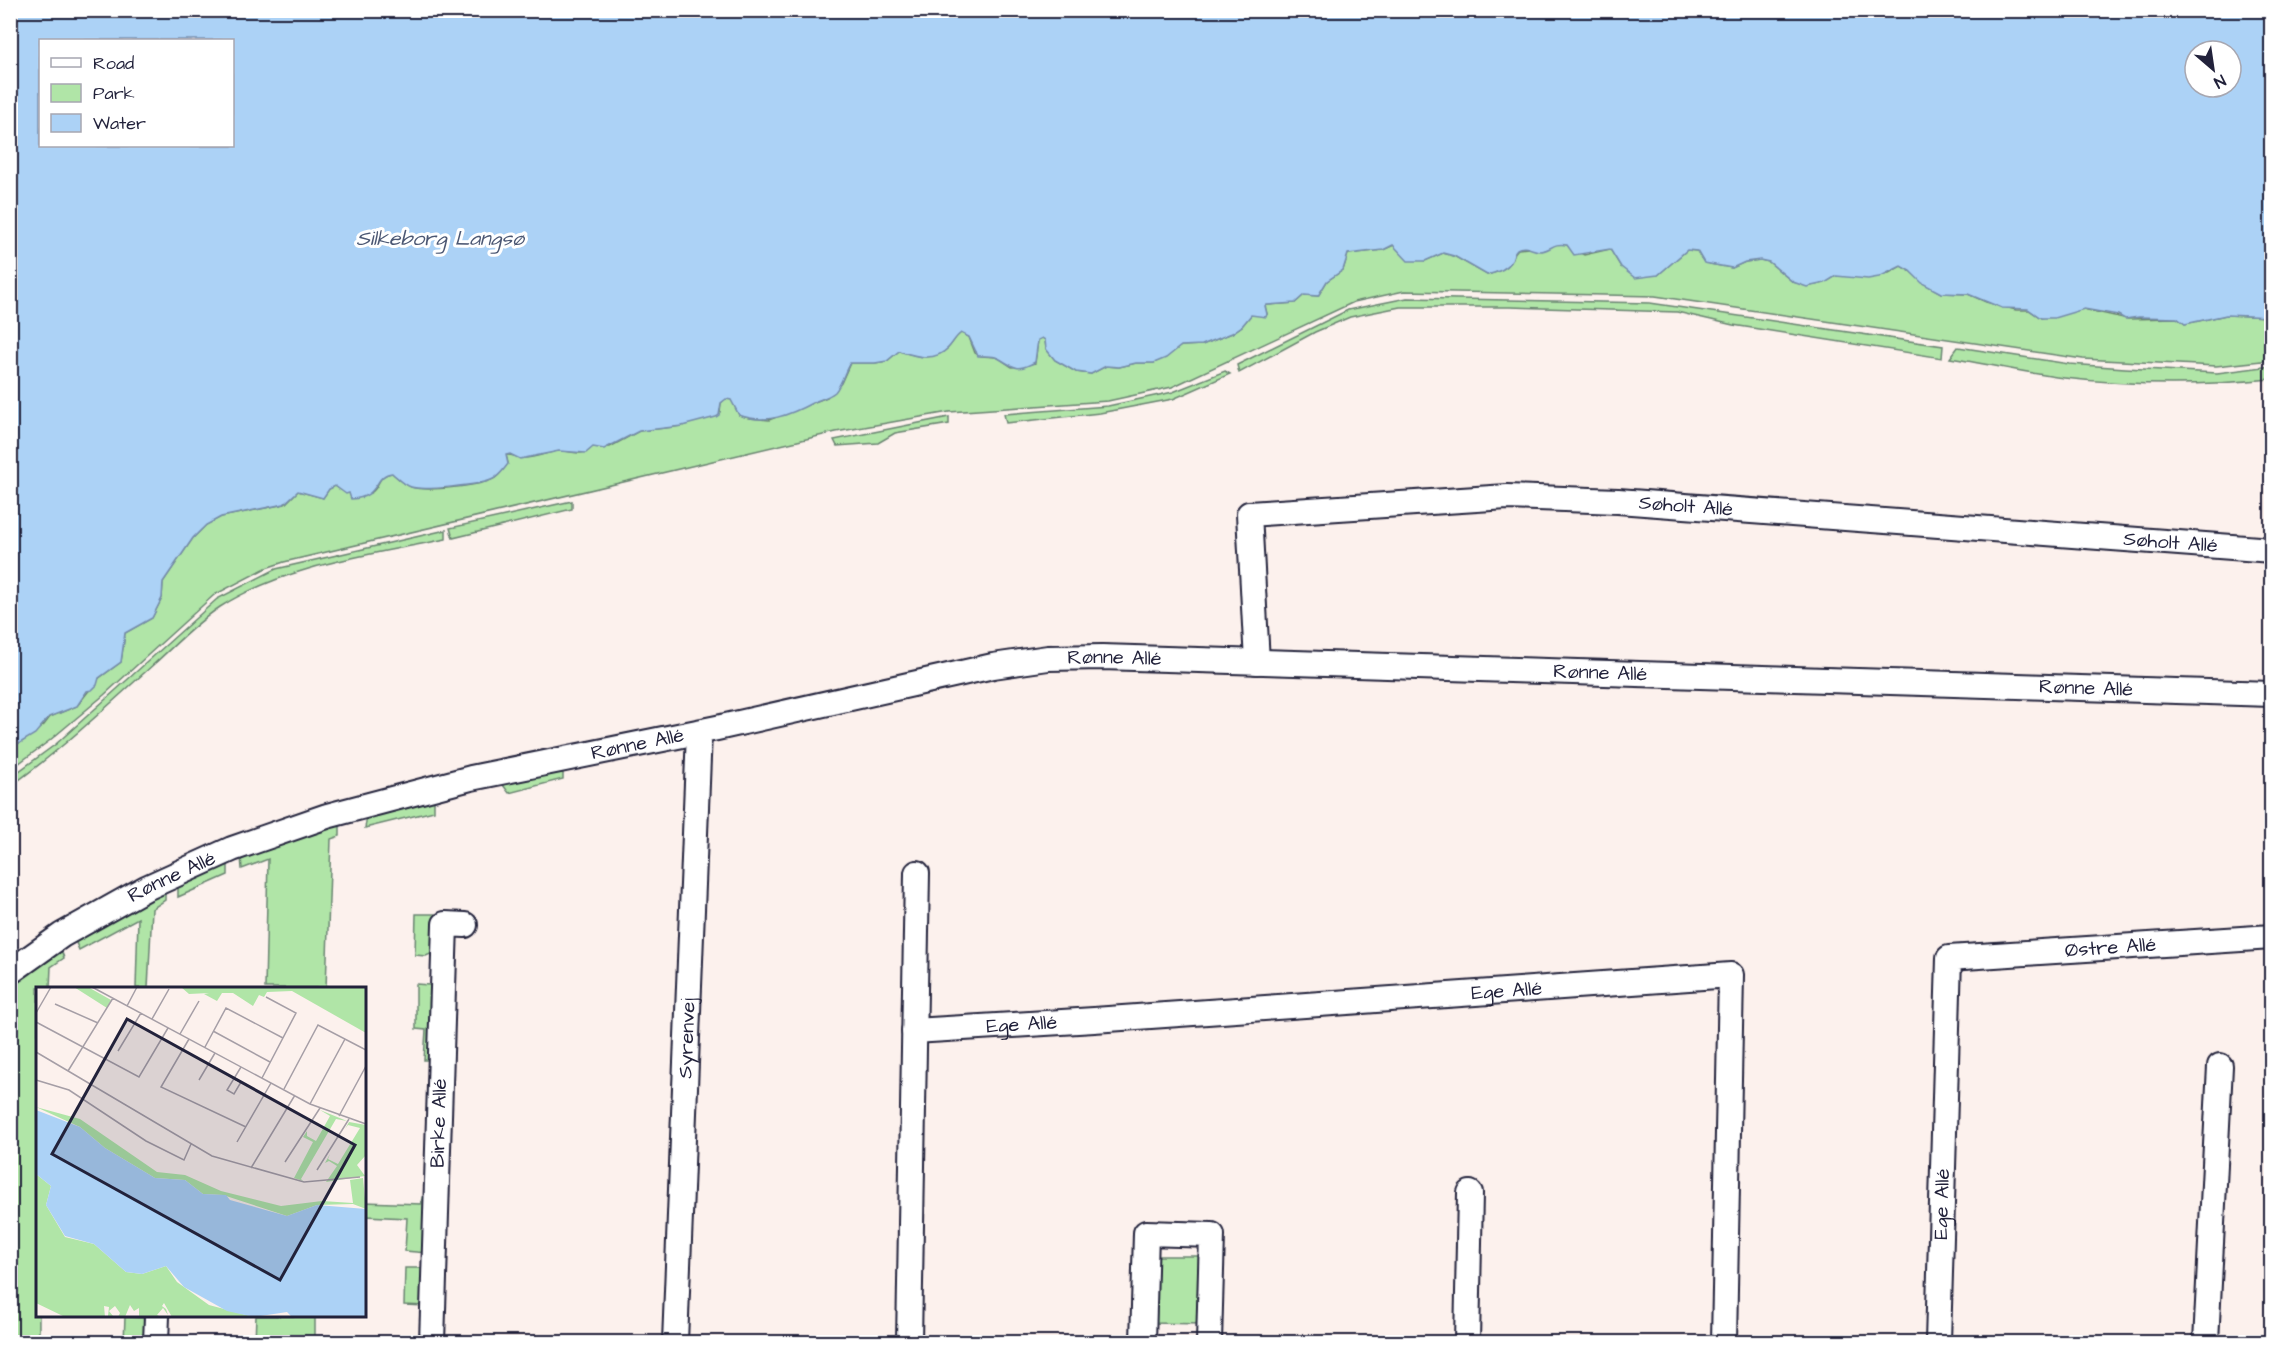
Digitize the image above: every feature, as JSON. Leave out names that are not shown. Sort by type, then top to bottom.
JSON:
[{"type":"street","name":"Søholt Allé","points":[[1257,662],[1249,514],[1507,498],[1618,501],[2271,550]]},
{"type":"street","name":"Rønne Allé","points":[[10,972],[62,935],[146,888],[232,849],[327,816],[471,778],[699,732],[993,666],[1048,658],[1102,657],[2271,694]]},
{"type":"street","name":"Syrenvej","points":[[675,1342],[699,732]]},
{"type":"street","points":[[909,1342],[917,873]]},
{"type":"street","name":"Birke Allé","points":[[432,1342],[445,924],[465,925]]},
{"type":"street","name":"Østre Allé","points":[[1949,958],[2271,937]]},
{"type":"street","name":"Ege Allé","points":[[1938,1342],[1949,958]]},
{"type":"street","name":"Ege Allé","points":[[914,1031],[1731,975],[1724,1342]]},
{"type":"street","points":[[2206,1342],[2220,1066]]},
{"type":"street","points":[[1467,1342],[1470,1193]]},
{"type":"street","points":[[1143,1342],[1146,1233],[1212,1235],[1209,1342]]},
{"type":"street","points":[[156,1342],[157,1317]]},
{"type":"green space","points":[[1559,243],[1584,255],[1610,249],[1621,267],[1658,275],[1687,250],[1697,251],[1701,258],[1710,264],[1732,268],[1745,262],[1760,260],[1769,262],[1793,282],[1810,286],[1824,283],[1836,276],[1889,273],[1901,266],[1941,293],[1968,294],[1986,302],[2016,310],[2029,310],[2041,318],[2083,309],[2128,319],[2177,318],[2185,324],[2226,315],[2271,317],[2271,360],[2216,366],[2083,359],[1655,296],[1404,291],[1354,302],[1172,387],[1108,401],[949,412],[836,432],[266,568],[214,595],[104,695],[11,769],[11,745],[20,743],[44,725],[50,717],[77,706],[98,679],[121,662],[125,633],[152,618],[162,598],[163,582],[193,538],[206,525],[221,517],[285,504],[298,491],[323,498],[329,489],[335,486],[346,492],[366,494],[375,489],[382,478],[392,473],[406,485],[419,488],[466,486],[488,481],[499,475],[508,463],[506,455],[528,458],[557,451],[580,453],[592,447],[610,447],[639,431],[682,426],[720,412],[721,403],[725,399],[731,399],[739,415],[769,420],[827,397],[841,383],[850,363],[887,361],[899,351],[925,357],[937,355],[948,348],[961,333],[969,337],[975,353],[981,356],[997,357],[1012,367],[1035,363],[1038,340],[1042,338],[1045,340],[1046,349],[1055,360],[1076,372],[1091,374],[1106,366],[1119,367],[1136,363],[1154,363],[1181,346],[1202,345],[1232,333],[1251,315],[1267,314],[1265,306],[1267,305],[1295,303],[1304,295],[1318,296],[1327,281],[1343,270],[1348,254],[1383,250],[1394,245],[1425,261],[1443,253],[1454,256],[1487,275],[1506,267],[1518,249]]},
{"type":"green space","points":[[1407,298],[1650,303],[1943,346],[1942,358],[1733,325],[1677,312],[1510,307],[1400,307],[1350,317],[1315,332],[1239,373],[1237,365],[1348,310]]},
{"type":"green space","points":[[1958,347],[2069,364],[2125,368],[2217,373],[2271,366],[2271,379],[2168,384],[2116,383],[2064,378],[1950,358]]},
{"type":"green space","points":[[1225,371],[1230,374],[1173,399],[1100,413],[1006,423],[1004,414],[1108,406],[1173,392]]},
{"type":"green space","points":[[949,417],[949,424],[895,433],[878,443],[837,446],[834,440]]},
{"type":"green space","points":[[572,501],[572,509],[453,538],[450,528]]},
{"type":"green space","points":[[446,530],[446,539],[358,556],[300,571],[272,581],[220,607],[194,627],[51,755],[15,783],[11,777],[56,744],[217,599],[276,569]]},
{"type":"green space","points":[[563,770],[563,779],[509,793],[503,785]]},
{"type":"green space","points":[[434,800],[434,811],[365,828],[367,816]]},
{"type":"green space","points":[[340,823],[340,836],[331,839],[326,987],[265,987],[268,859],[242,869],[241,856]]},
{"type":"green space","points":[[228,859],[228,875],[178,897],[178,882]]},
{"type":"green space","points":[[161,890],[165,893],[165,900],[152,909],[148,987],[136,987],[138,918],[79,950],[74,938]]},
{"type":"green space","points":[[416,914],[435,914],[436,946],[433,953],[426,956],[415,955]]},
{"type":"green space","points":[[60,947],[64,958],[51,967],[50,987],[36,987],[36,1317],[39,1317],[39,1342],[11,1342],[11,986]]},
{"type":"green space","points":[[416,984],[429,985],[435,990],[433,1060],[424,1060],[426,1030],[416,1029]]},
{"type":"green space","points":[[422,1197],[429,1198],[427,1253],[405,1251],[407,1218],[366,1216],[366,1202],[421,1204]]},
{"type":"green space","points":[[1153,1256],[1204,1256],[1203,1324],[1151,1323]]},
{"type":"green space","points":[[405,1268],[427,1268],[426,1306],[404,1305]]},
{"type":"green space","points":[[125,1317],[146,1318],[146,1342],[124,1342]]},
{"type":"green space","points":[[256,1317],[315,1317],[315,1342],[255,1342]]},
{"type":"water","name":"Silkeborg Langsø","points":[[10,11],[2271,11],[2271,317],[2226,315],[2185,324],[2177,318],[2125,319],[2118,315],[2084,309],[2054,318],[2041,318],[2028,309],[2002,308],[1968,294],[1941,293],[1922,283],[1901,266],[1879,277],[1868,279],[1836,276],[1825,283],[1807,287],[1793,282],[1769,262],[1760,260],[1745,262],[1732,268],[1704,263],[1697,251],[1687,250],[1658,275],[1635,278],[1621,267],[1610,249],[1574,255],[1567,245],[1558,245],[1540,251],[1523,247],[1516,250],[1506,267],[1487,275],[1454,256],[1443,253],[1425,261],[1408,261],[1393,245],[1383,250],[1348,254],[1343,270],[1327,281],[1318,296],[1304,295],[1295,303],[1267,305],[1265,306],[1266,317],[1251,315],[1232,333],[1202,345],[1181,346],[1166,358],[1154,363],[1136,363],[1119,367],[1106,366],[1091,374],[1076,372],[1055,360],[1046,349],[1045,340],[1042,338],[1038,340],[1035,362],[1019,368],[996,357],[978,356],[969,337],[961,333],[943,353],[937,356],[924,357],[899,351],[887,361],[850,363],[835,392],[778,417],[759,419],[739,415],[731,400],[726,399],[721,403],[719,415],[716,417],[682,426],[639,431],[604,449],[593,447],[586,453],[559,451],[520,459],[510,454],[506,455],[508,464],[496,477],[485,482],[451,487],[418,488],[406,485],[392,473],[382,478],[372,491],[361,498],[351,499],[349,493],[346,494],[335,486],[329,489],[323,498],[298,491],[284,504],[221,517],[206,525],[193,538],[163,582],[162,598],[152,618],[125,633],[121,662],[99,678],[97,685],[87,691],[77,706],[49,717],[35,734],[20,743],[11,745]]}]
